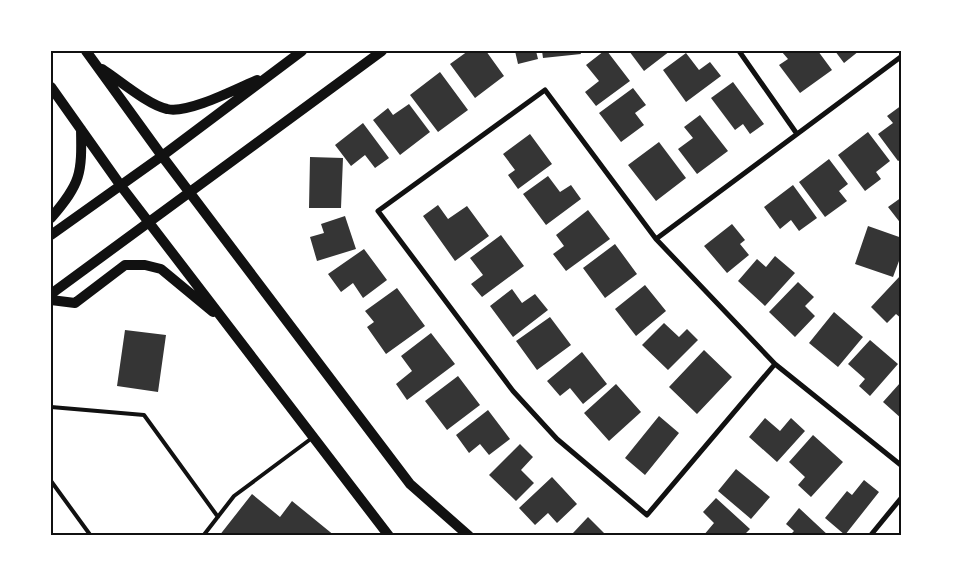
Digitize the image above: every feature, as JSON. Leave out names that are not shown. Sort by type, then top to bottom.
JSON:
[{"type":"main road","points":[[86,51],[162,156],[410,484],[469,536]]},
{"type":"main road","points":[[51,235],[162,156],[302,51]]},
{"type":"main road","points":[[51,294],[382,51]]},
{"type":"main road","points":[[95,64],[153,103],[168,110],[186,109],[272,74]]},
{"type":"main road","points":[[51,87],[121,186],[389,536]]},
{"type":"main road","points":[[51,218],[66,201],[80,174],[82,160],[80,128]]},
{"type":"main road","points":[[51,300],[75,302],[125,265],[145,265],[161,269],[224,320]]},
{"type":"street","points":[[739,51],[798,134]]},
{"type":"street","points":[[656,239],[902,56]]},
{"type":"street","points":[[775,364],[648,515],[558,439],[513,391],[378,211],[546,90],[656,239],[775,364],[902,466]]},
{"type":"street","points":[[870,536],[902,497]]},
{"type":"lane","points":[[51,408],[144,415],[218,516]]},
{"type":"lane","points":[[203,536],[234,496],[313,437]]},
{"type":"lane","points":[[51,481],[90,536]]},
{"type":"building","points":[[468,51],[486,51],[504,76],[475,98],[450,64]]},
{"type":"building","points":[[515,51],[536,51],[538,59],[518,64]]},
{"type":"building","points":[[542,51],[580,51],[581,54],[543,58]]},
{"type":"building","points":[[604,51],[607,51],[630,81],[596,106],[585,92],[599,81],[586,65]]},
{"type":"building","points":[[629,51],[670,51],[644,71]]},
{"type":"building","points":[[783,51],[818,51],[832,70],[800,93],[779,65],[788,59]]},
{"type":"building","points":[[835,51],[859,51],[844,63]]},
{"type":"building","points":[[686,53],[699,70],[710,62],[721,76],[686,102],[663,70]]},
{"type":"building","points":[[440,72],[468,110],[438,132],[410,95]]},
{"type":"building","points":[[733,82],[764,124],[750,134],[743,124],[735,130],[711,98]]},
{"type":"building","points":[[633,88],[646,105],[635,113],[644,125],[621,142],[599,113]]},
{"type":"building","points":[[409,104],[430,132],[400,155],[373,120],[388,108],[393,115]]},
{"type":"building","points":[[902,105],[902,159],[898,161],[878,134],[893,123],[887,116]]},
{"type":"building","points":[[700,115],[728,151],[697,174],[678,149],[693,138],[684,127]]},
{"type":"building","points":[[363,123],[389,158],[375,168],[365,155],[351,166],[335,145]]},
{"type":"building","points":[[868,132],[890,161],[876,172],[881,179],[865,191],[838,155]]},
{"type":"building","points":[[530,134],[552,164],[518,189],[508,175],[515,170],[503,154]]},
{"type":"building","points":[[659,142],[686,178],[656,201],[628,165]]},
{"type":"building","points":[[310,157],[343,158],[341,208],[309,208]]},
{"type":"building","points":[[829,159],[848,184],[839,191],[847,201],[825,217],[799,182]]},
{"type":"building","points":[[548,176],[560,192],[571,185],[581,199],[546,225],[523,194]]},
{"type":"building","points":[[793,185],[817,218],[799,231],[791,220],[780,229],[764,207]]},
{"type":"building","points":[[902,197],[902,225],[888,207]]},
{"type":"building","points":[[438,205],[448,219],[467,206],[489,236],[455,261],[423,216]]},
{"type":"building","points":[[588,210],[610,239],[566,271],[553,254],[564,246],[556,235]]},
{"type":"building","points":[[345,216],[356,249],[317,261],[310,237],[324,233],[321,224]]},
{"type":"building","points":[[732,224],[745,240],[740,244],[749,255],[727,273],[704,246]]},
{"type":"building","points":[[868,226],[902,238],[902,253],[893,277],[855,264]]},
{"type":"building","points":[[501,235],[524,266],[482,297],[471,284],[483,275],[470,258]]},
{"type":"building","points":[[615,244],[637,274],[605,298],[583,268]]},
{"type":"building","points":[[364,249],[387,280],[363,298],[353,283],[341,292],[328,274]]},
{"type":"building","points":[[775,256],[795,273],[765,306],[738,281],[757,259],[766,267]]},
{"type":"building","points":[[900,276],[902,278],[902,319],[896,314],[887,323],[871,307]]},
{"type":"building","points":[[798,282],[814,297],[805,306],[815,316],[795,337],[769,312]]},
{"type":"building","points":[[645,285],[666,311],[636,336],[615,309]]},
{"type":"building","points":[[397,288],[425,326],[386,354],[367,327],[374,322],[365,311]]},
{"type":"building","points":[[512,289],[522,303],[535,294],[548,310],[513,337],[490,306]]},
{"type":"building","points":[[834,312],[863,337],[838,367],[809,343]]},
{"type":"building","points":[[550,317],[571,345],[537,370],[516,341]]},
{"type":"building","points":[[664,323],[679,337],[687,329],[698,340],[668,370],[642,345]]},
{"type":"building","points":[[125,330],[166,335],[158,392],[117,386]]},
{"type":"building","points":[[431,333],[455,364],[407,400],[396,384],[412,371],[401,356]]},
{"type":"building","points":[[870,340],[898,364],[870,396],[859,386],[865,379],[848,364]]},
{"type":"building","points":[[704,350],[732,377],[697,414],[669,387]]},
{"type":"building","points":[[582,352],[607,384],[583,404],[570,388],[560,396],[547,381]]},
{"type":"building","points":[[458,376],[480,405],[447,430],[425,401]]},
{"type":"building","points":[[900,383],[902,384],[902,419],[883,402]]},
{"type":"building","points":[[616,384],[641,412],[609,441],[584,413]]},
{"type":"building","points":[[488,410],[510,439],[489,455],[480,444],[469,453],[456,435]]},
{"type":"building","points":[[659,416],[679,433],[645,475],[625,458]]},
{"type":"building","points":[[765,418],[780,431],[791,418],[805,431],[777,462],[749,437]]},
{"type":"building","points":[[813,435],[843,462],[811,497],[798,485],[805,477],[789,462]]},
{"type":"building","points":[[520,444],[533,457],[521,470],[534,483],[516,501],[489,475]]},
{"type":"building","points":[[736,469],[770,497],[751,519],[718,491]]},
{"type":"building","points":[[552,477],[577,504],[557,523],[548,513],[535,525],[519,508]]},
{"type":"building","points":[[864,480],[879,492],[845,535],[825,518],[847,491],[852,495]]},
{"type":"building","points":[[252,494],[280,517],[292,501],[335,536],[219,536]]},
{"type":"building","points":[[716,498],[750,529],[743,536],[703,536],[714,523],[703,512]]},
{"type":"building","points":[[799,508],[829,536],[789,536],[794,531],[786,524]]},
{"type":"building","points":[[588,517],[607,536],[577,536],[573,533]]}]
